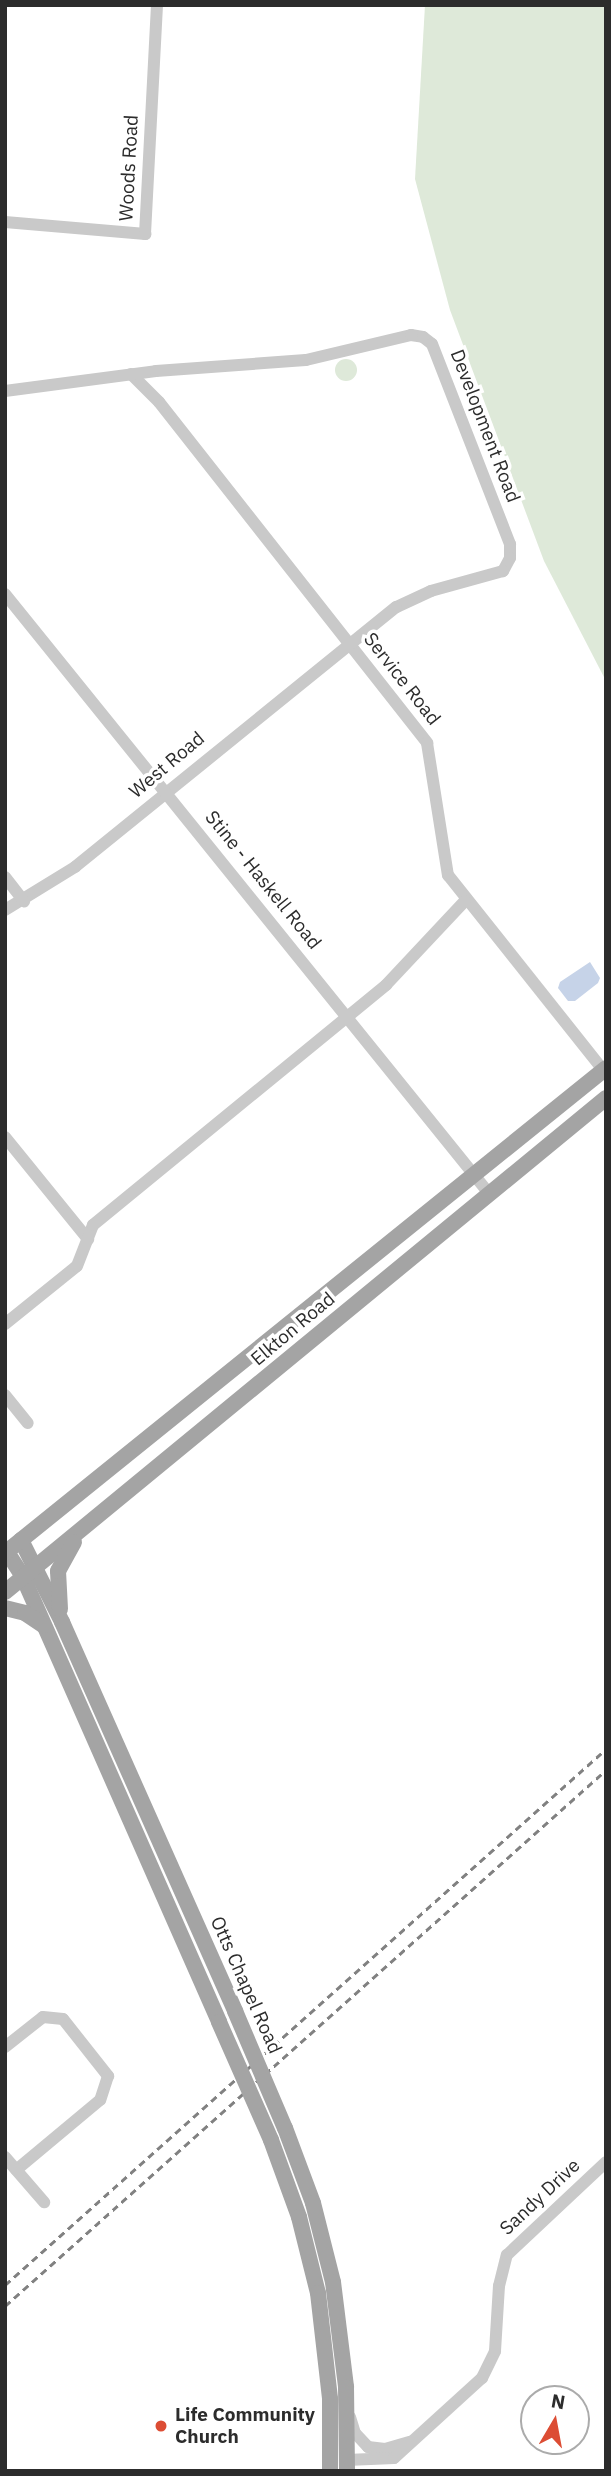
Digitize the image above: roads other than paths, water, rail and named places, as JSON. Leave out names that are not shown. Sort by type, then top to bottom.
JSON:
[{"type":"main road","name":"Elkton Road","points":[[6,1552],[604,1069]]},
{"type":"main road","name":"Elkton Road","points":[[5,1592],[297,1355],[488,1191],[606,1098]]},
{"type":"main road","points":[[62,1622],[58,1572],[84,1527]]},
{"type":"main road","name":"Otts Chapel Road","points":[[21,1540],[44,1625],[271,2140],[299,2217],[318,2293],[329,2379],[330,2465]]},
{"type":"main road","name":"Otts Chapel Road","points":[[6,1552],[29,1572],[62,1622],[285,2129],[327,2253],[347,2406],[347,2465]]},
{"type":"main road","points":[[5,1608],[25,1613],[44,1625]]},
{"type":"main road","points":[[330,2465],[347,2465]]},
{"type":"street","name":"Woods Road","points":[[5,222],[145,234],[157,5]]},
{"type":"street","name":"Development Road","points":[[5,391],[131,374],[306,360],[411,335],[432,344],[499,512],[510,558],[503,571],[431,591],[396,607],[348,641]]},
{"type":"street","name":"Service Road","points":[[131,374],[159,402],[427,743],[445,861],[465,901],[604,1069]]},
{"type":"street","name":"Stine - Haskell Road","points":[[5,594],[488,1191]]},
{"type":"street","name":"West Road","points":[[5,910],[24,901],[75,867],[348,641]]},
{"type":"street","points":[[5,877],[24,901]]},
{"type":"street","points":[[5,1324],[77,1266],[93,1225],[160,1167],[348,1016],[422,951],[465,901]]},
{"type":"street","points":[[5,1137],[88,1239]]},
{"type":"street","points":[[5,1395],[28,1423]]},
{"type":"street","points":[[5,2047],[43,2017],[63,2019],[108,2076],[100,2100],[16,2170]]},
{"type":"street","points":[[5,2157],[44,2202]]},
{"type":"street","name":"Sandy Drive","points":[[347,2465],[384,2462],[417,2440],[488,2369],[497,2343],[499,2286],[507,2255],[606,2162]]},
{"type":"street","points":[[347,2406],[355,2433],[368,2447],[385,2449],[417,2440]]},
{"type":"water","points":[[590,962],[600,978],[598,983],[575,1001],[568,1001],[558,988],[560,982]]},
{"type":"railway","points":[[5,2285],[606,1749]]},
{"type":"railway","points":[[5,2306],[606,1770]]},
{"type":"place","name":"Life Community Church","points":[[161,2426]]}]
